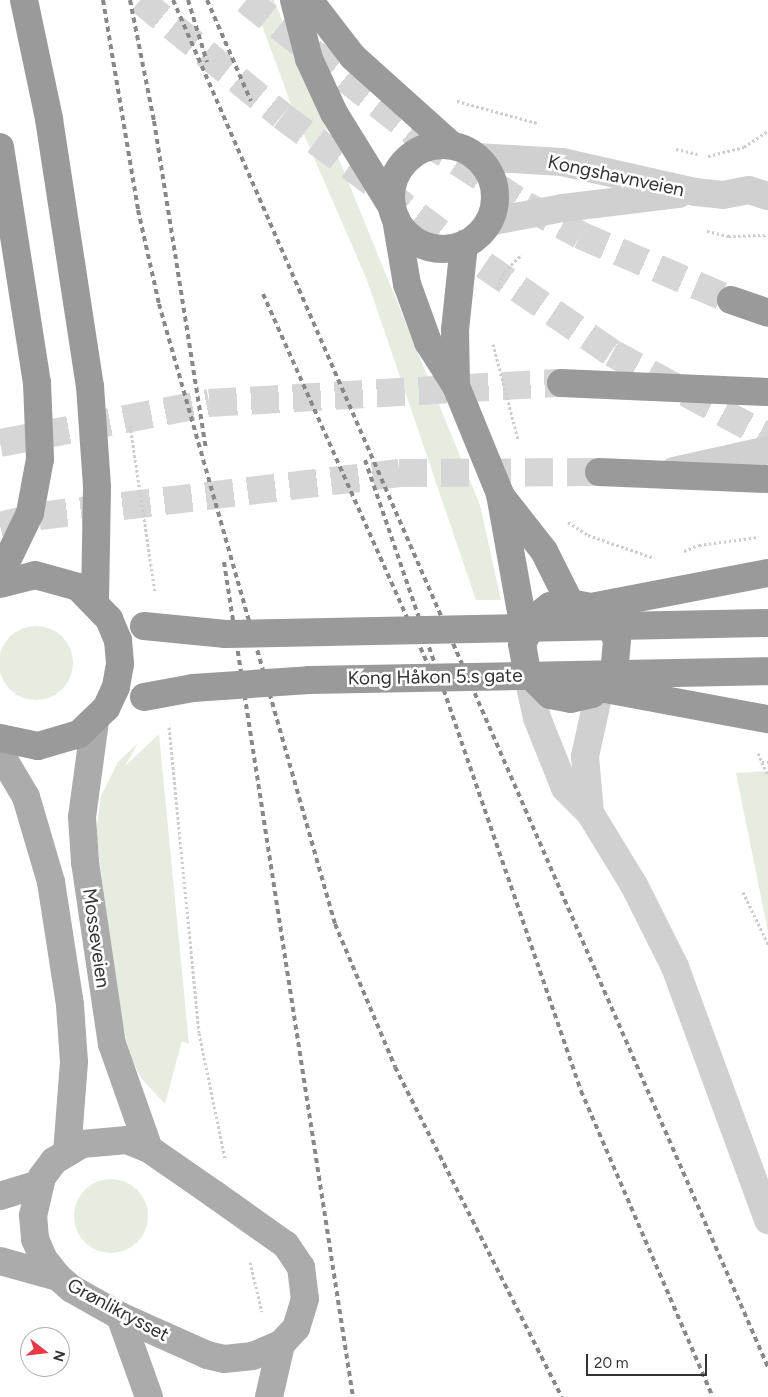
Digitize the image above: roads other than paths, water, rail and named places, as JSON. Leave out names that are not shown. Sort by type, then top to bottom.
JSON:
[{"type":"highway","points":[[0,738],[38,746],[59,742],[79,734],[100,715],[116,687],[120,664],[118,640],[102,610],[97,486],[90,386],[49,119],[24,0]]},
{"type":"highway","points":[[294,0],[310,59],[334,112],[403,231],[424,246],[451,248],[464,244],[488,222],[494,206],[494,188],[488,171],[476,157],[451,145],[354,57],[309,0]]},
{"type":"highway","points":[[451,145],[422,149],[405,160],[394,177],[394,213],[407,284],[428,342],[456,386],[500,494],[525,635],[522,654],[527,672],[540,689],[560,698],[581,698],[600,688],[614,672],[618,645],[607,620],[580,605],[544,551],[500,494]]},
{"type":"highway","points":[[0,147],[34,358],[40,451],[30,513],[0,575]]},
{"type":"highway","points":[[456,386],[456,330],[464,244]]},
{"type":"highway","points":[[731,300],[768,313]]},
{"type":"highway","points":[[561,383],[768,392]]},
{"type":"highway","points":[[599,472],[768,479]]},
{"type":"highway","points":[[525,635],[542,612],[768,573]]},
{"type":"highway","points":[[0,584],[35,576],[58,579],[102,610],[144,626],[226,634],[768,623]]},
{"type":"highway","name":"Kong Håkon 5.s gate","points":[[100,715],[144,697],[210,686],[309,680],[768,671]]},
{"type":"highway","points":[[600,688],[768,719]]},
{"type":"main road","name":"Mosseveien","points":[[100,715],[82,817],[85,862],[112,1044],[149,1149]]},
{"type":"main road","name":"Mosseveien","points":[[0,753],[26,797],[51,882],[70,1005],[74,1062],[67,1153]]},
{"type":"main road","name":"Grønlikrysset","points":[[114,1138],[149,1149],[286,1245],[302,1267],[305,1286],[302,1313],[296,1328],[281,1344],[253,1356],[224,1359],[206,1355],[120,1316],[72,1289],[58,1277],[43,1258],[36,1239],[32,1215],[39,1184],[54,1161],[82,1144],[114,1138]]},
{"type":"main road","points":[[0,1196],[39,1184]]},
{"type":"main road","points":[[0,1261],[58,1277]]},
{"type":"main road","points":[[120,1316],[149,1397]]},
{"type":"main road","points":[[269,1397],[281,1344]]},
{"type":"street","name":"Kongshavnveien","points":[[476,157],[562,162],[695,192],[723,195],[758,193]]},
{"type":"street","name":"Kongshavnveien","points":[[488,222],[564,208],[695,192]]},
{"type":"street","points":[[660,474],[768,450]]},
{"type":"street","points":[[527,672],[536,718],[565,788],[590,813],[634,885],[674,967],[768,1220]]},
{"type":"street","points":[[590,813],[585,756],[600,688]]},
{"type":"tunnel","points":[[140,0],[282,116],[484,265],[612,353],[768,437]]},
{"type":"tunnel","points":[[246,0],[422,139],[525,205],[580,235],[731,300]]},
{"type":"tunnel","points":[[0,443],[209,403],[561,383]]},
{"type":"tunnel","points":[[0,526],[39,516],[399,473],[599,472]]},
{"type":"railway","points":[[103,0],[138,210],[159,304],[335,924],[395,1067],[562,1397]]},
{"type":"railway","points":[[130,0],[154,121],[206,449]]},
{"type":"railway","points":[[173,0],[768,1367]]},
{"type":"railway","points":[[188,0],[207,62]]},
{"type":"railway","points":[[207,0],[251,101]]},
{"type":"railway","points":[[263,294],[430,669]]},
{"type":"railway","points":[[365,460],[581,1091],[713,1397]]},
{"type":"railway","points":[[224,562],[353,1397]]}]
